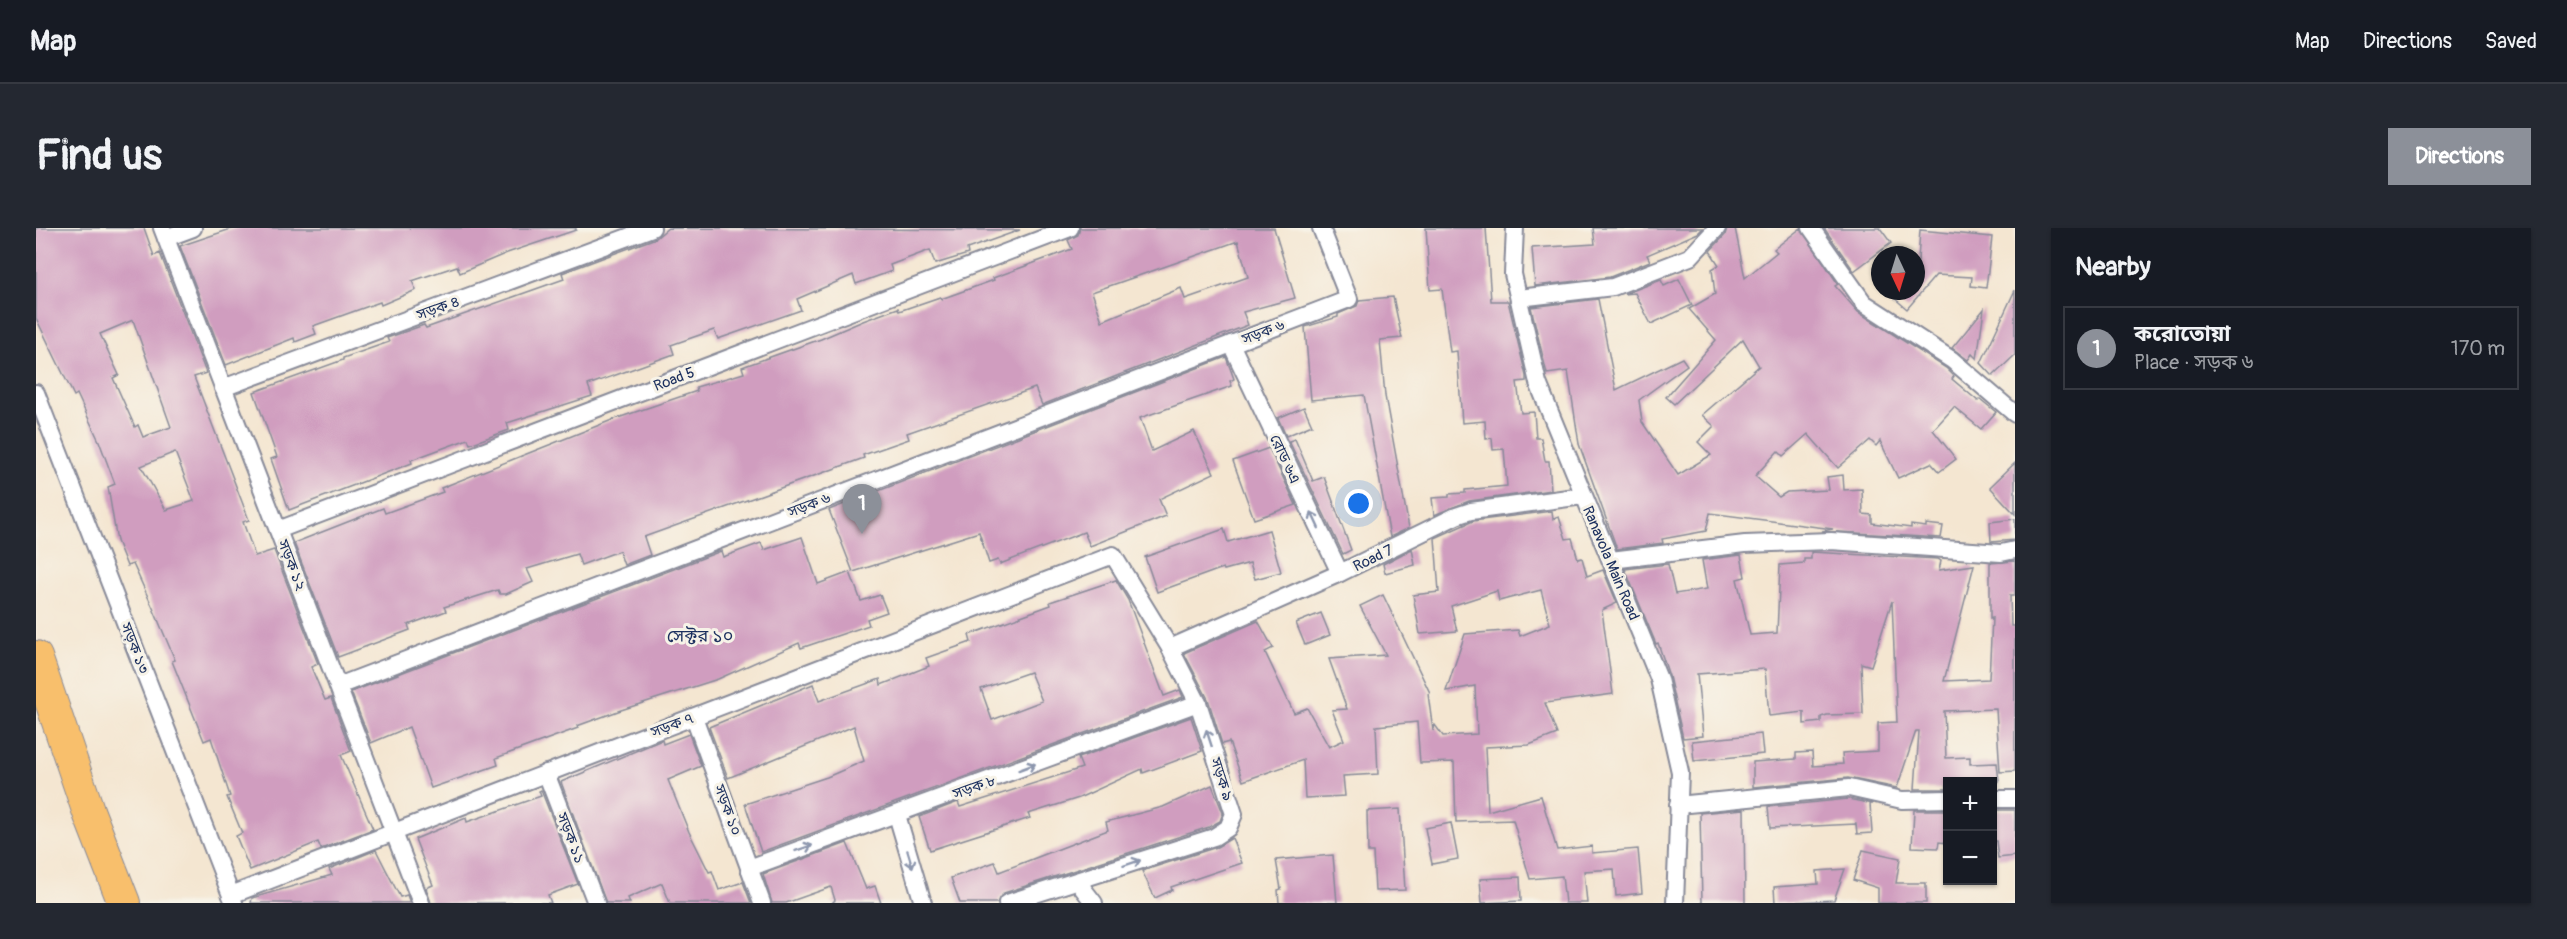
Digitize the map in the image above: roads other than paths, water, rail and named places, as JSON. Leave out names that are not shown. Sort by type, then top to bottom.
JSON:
[{"type":"highway","points":[[36,657],[89,813],[124,903]]},
{"type":"street","points":[[164,233],[193,228]]},
{"type":"street","name":"সড়ক ৪","points":[[223,388],[652,228]]},
{"type":"street","name":"Road 5","points":[[278,530],[1070,228]]},
{"type":"street","name":"সড়ক ৬","points":[[338,686],[1349,299],[1321,228]]},
{"type":"street","name":"Ranavola Main Road","points":[[1515,228],[1513,274],[1538,383],[1659,679],[1680,772],[1676,903]]},
{"type":"street","points":[[1519,298],[1613,287],[1690,257],[1717,228]]},
{"type":"street","points":[[1811,228],[1864,303],[1952,360],[2015,414]]},
{"type":"street","name":"সড়ক ১২","points":[[164,233],[420,903]]},
{"type":"street","name":"রোড ৬এ","points":[[1231,344],[1340,573]]},
{"type":"street","name":"সড়ক ১৩","points":[[36,393],[233,899]]},
{"type":"street","name":"Road 7","points":[[1170,648],[1340,573],[1464,514],[1583,496]]},
{"type":"street","points":[[1611,560],[1745,544],[1831,541],[2001,553],[2015,550]]},
{"type":"street","name":"সড়ক ৭","points":[[233,899],[393,832],[1113,555]]},
{"type":"street","name":"সড়ক ৯","points":[[1007,903],[1214,837],[1228,828],[1234,814],[1198,703],[1170,648],[1113,555]]},
{"type":"street","name":"সড়ক ৮","points":[[749,868],[1198,703]]},
{"type":"street","name":"সড়ক ১০","points":[[694,717],[762,903]]},
{"type":"street","name":"সড়ক ১১","points":[[546,773],[596,903]]},
{"type":"street","points":[[1678,805],[1849,788],[1902,800],[1943,800]]},
{"type":"street","points":[[1997,799],[2015,799]]},
{"type":"street","points":[[897,815],[923,903]]},
{"type":"street","points":[[1077,881],[1094,903]]},
{"type":"place","name":"করোতোয়া","points":[[862,534]]},
{"type":"district","name":"সেক্টর ১০","points":[[700,636]]}]
